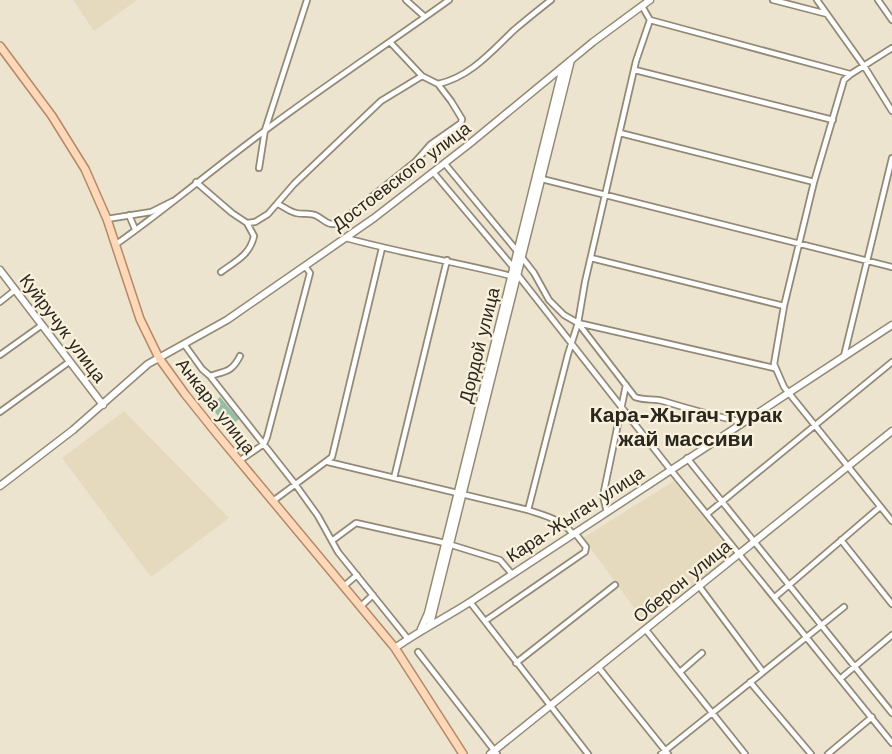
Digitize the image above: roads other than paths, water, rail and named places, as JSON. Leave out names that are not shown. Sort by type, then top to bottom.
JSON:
[{"type":"main road","name":"Анкара улица","points":[[0,46],[76,154],[93,185],[107,219],[140,319],[159,358],[239,461],[395,648],[463,754]]},
{"type":"street","points":[[259,168],[265,130],[307,0]]},
{"type":"street","points":[[406,0],[425,17]]},
{"type":"street","points":[[115,245],[169,206],[196,182],[265,130],[449,0]]},
{"type":"street","points":[[438,84],[454,80],[490,55],[551,0]]},
{"type":"street","name":"Достоевского улица","points":[[0,486],[103,405],[132,376],[226,320],[346,238],[445,164],[550,76],[650,0]]},
{"type":"street","points":[[772,0],[827,14]]},
{"type":"street","points":[[817,0],[864,66],[892,111]]},
{"type":"street","points":[[878,0],[892,20]]},
{"type":"street","points":[[642,6],[650,20],[851,74]]},
{"type":"street","points":[[528,510],[578,323],[578,314],[642,39],[650,20]]},
{"type":"street","points":[[278,204],[297,213],[317,216],[322,222],[329,224],[339,222],[416,161],[431,144],[461,123],[459,114],[438,84],[422,76],[390,42]]},
{"type":"street","points":[[892,48],[844,80],[814,182],[784,306],[774,359],[774,368],[789,392],[892,521]]},
{"type":"street","name":"Дордой улица","points":[[514,276],[518,251],[572,59]]},
{"type":"street","points":[[563,66],[568,73]]},
{"type":"street","name":"Дордой улица","points":[[420,630],[428,614],[448,544],[514,276],[522,258],[563,66]]},
{"type":"street","points":[[635,70],[833,120]]},
{"type":"street","points":[[247,223],[255,222],[268,214],[294,184],[381,101],[422,76]]},
{"type":"street","points":[[550,76],[558,77],[560,82]]},
{"type":"street","points":[[620,133],[814,182]]},
{"type":"street","points":[[844,356],[892,158]]},
{"type":"street","points":[[445,164],[518,251],[549,300],[564,315],[578,323],[774,368]]},
{"type":"street","points":[[433,172],[514,267]]},
{"type":"street","points":[[539,178],[892,267]]},
{"type":"street","points":[[448,189],[458,181]]},
{"type":"street","points":[[196,182],[247,223],[254,236],[248,253],[221,272]]},
{"type":"street","points":[[107,219],[152,212],[173,201]]},
{"type":"street","points":[[129,216],[135,230]]},
{"type":"street","points":[[346,238],[382,248],[514,276],[572,342],[670,469],[892,743]]},
{"type":"street","points":[[273,501],[332,457],[382,248]]},
{"type":"street","points":[[591,258],[784,306]]},
{"type":"street","points":[[394,478],[447,260]]},
{"type":"street","points":[[239,461],[264,444],[310,273],[305,266]]},
{"type":"street","name":"Куйручук улица","points":[[0,270],[103,405]]},
{"type":"street","points":[[0,302],[15,290]]},
{"type":"street","points":[[578,323],[635,397],[641,400],[666,402],[742,422]]},
{"type":"street","points":[[0,355],[42,325]]},
{"type":"street","name":"Кара-Жыгач улица","points":[[395,648],[434,620],[470,602],[892,325]]},
{"type":"street","points":[[184,344],[295,484],[333,540],[338,552],[408,639]]},
{"type":"street","points":[[210,376],[231,370],[240,356]]},
{"type":"street","points":[[0,412],[69,362]]},
{"type":"street","points":[[707,514],[892,362]]},
{"type":"street","points":[[607,512],[603,496],[626,385]]},
{"type":"street","name":"Оберон улица","points":[[494,753],[891,433]]},
{"type":"street","points":[[687,458],[892,713]]},
{"type":"street","points":[[327,462],[553,518],[566,525],[586,547],[585,552],[485,621]]},
{"type":"street","points":[[775,597],[880,507]]},
{"type":"street","points":[[333,540],[356,523],[448,544],[500,560],[512,574]]},
{"type":"street","points":[[841,540],[892,604]]},
{"type":"street","name":"Дордой улица","points":[[434,620],[448,544]]},
{"type":"street","points":[[344,585],[357,575]]},
{"type":"street","points":[[516,663],[615,585]]},
{"type":"street","points":[[699,586],[763,672]]},
{"type":"street","points":[[361,606],[373,595]]},
{"type":"street","points":[[470,602],[588,754]]},
{"type":"street","points":[[598,668],[665,753],[844,607]]},
{"type":"street","points":[[646,630],[745,754]]},
{"type":"street","points":[[840,679],[892,635]]},
{"type":"street","points":[[417,652],[494,753]]},
{"type":"street","points":[[680,672],[702,653]]},
{"type":"street","points":[[750,682],[811,754]]},
{"type":"street","points":[[828,754],[872,717]]},
{"type":"district","name":"Кара-Жыгач турак жай массиви","points":[[686,426]]}]
